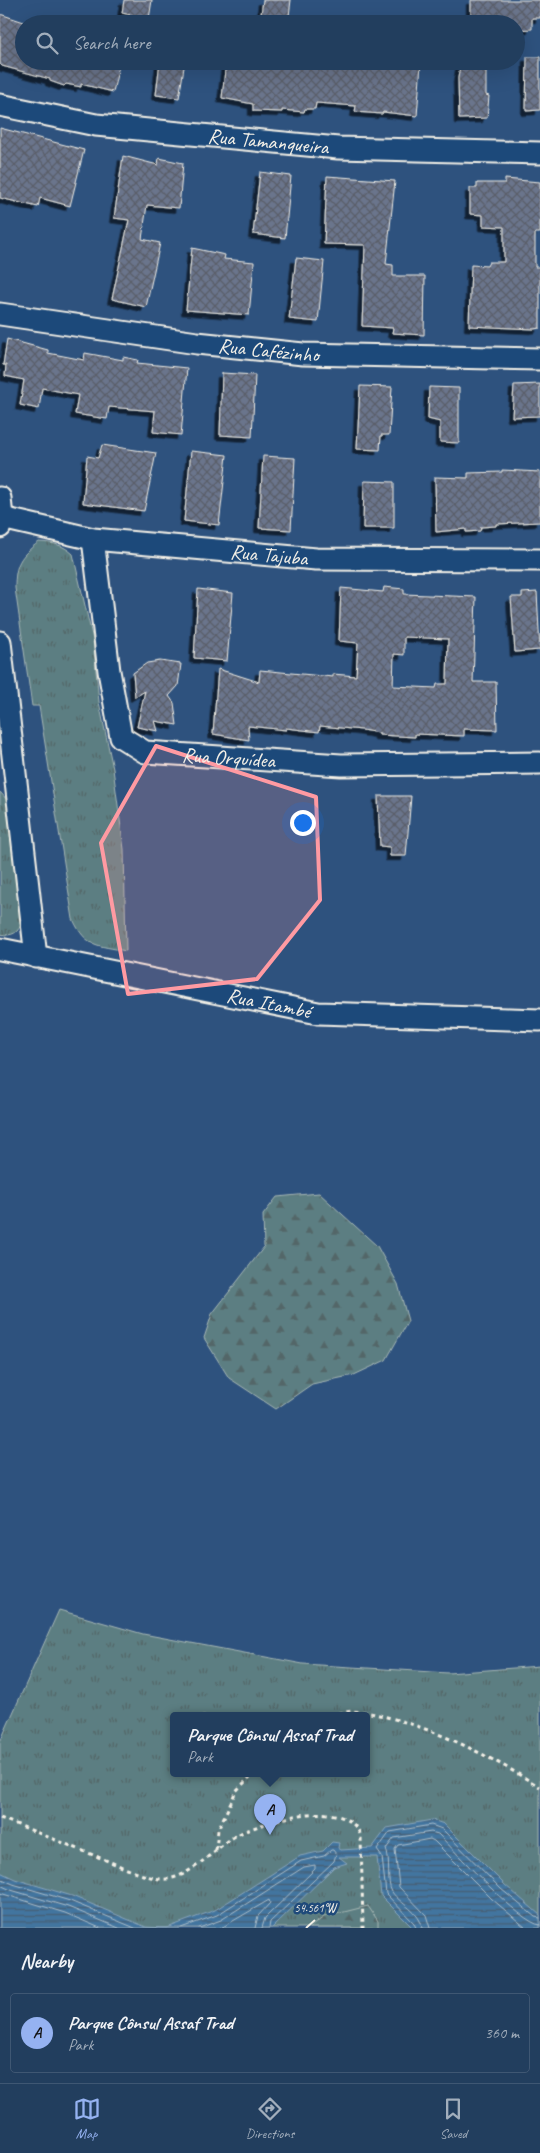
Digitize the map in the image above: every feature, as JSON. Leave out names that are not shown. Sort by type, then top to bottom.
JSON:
[{"type":"street","name":"Rua Tamanqueira","points":[[0,105],[96,125],[338,148],[540,153]]},
{"type":"street","name":"Rua Cafézinho","points":[[0,314],[197,342],[303,354],[540,359]]},
{"type":"street","name":"Rua Tajuba","points":[[1,514],[93,539],[316,559],[540,560]]},
{"type":"street","name":"Rua Orquídea","points":[[93,539],[109,671],[122,737],[145,752],[341,765],[540,763]]},
{"type":"street","points":[[0,649],[7,766],[36,958]]},
{"type":"street","name":"Rua Itambé","points":[[0,950],[318,1013],[540,1020]]},
{"type":"path","points":[[341,1712],[362,1710],[369,1712]]},
{"type":"path","points":[[370,1712],[428,1729],[471,1747],[540,1786]]},
{"type":"path","points":[[216,1850],[218,1830],[236,1791],[250,1777]]},
{"type":"path","points":[[0,1818],[137,1872],[160,1879],[179,1877],[240,1834],[297,1815],[325,1813],[350,1819],[357,1827],[361,1836],[363,1928]]},
{"type":"highlighted area","points":[[156,746],[316,797],[320,900],[257,979],[128,994],[101,843]]},
{"type":"green space","points":[[39,542],[57,545],[73,554],[93,640],[99,702],[113,769],[124,849],[126,951],[94,944],[83,935],[73,919],[39,706],[32,706],[15,588],[16,573],[20,561]]},
{"type":"green space","points":[[0,792],[9,802],[22,921],[17,931],[8,935],[0,934]]},
{"type":"green space","points":[[319,1193],[377,1246],[398,1284],[408,1321],[386,1360],[354,1375],[312,1384],[276,1409],[229,1378],[204,1338],[212,1314],[264,1247],[263,1215],[277,1197]]},
{"type":"green space","points":[[59,1610],[143,1634],[303,1664],[448,1673],[540,1666],[540,1928],[0,1928],[0,1742]]},
{"type":"green space","points":[[368,1906],[378,1921],[378,1928],[309,1928],[324,1917]]},
{"type":"water","points":[[432,1820],[444,1824],[505,1885],[540,1915],[540,1928],[413,1928],[381,1896],[377,1857],[339,1857],[347,1863],[334,1867],[272,1928],[167,1928],[215,1910],[300,1856],[323,1851],[332,1842],[339,1843],[338,1848],[341,1850],[372,1848],[387,1828]]},
{"type":"water","points":[[0,1872],[15,1879],[72,1896],[146,1927],[167,1928],[0,1928]]},
{"type":"building","points":[[124,0],[152,0],[150,15],[122,13]]},
{"type":"building","points":[[263,0],[291,0],[289,15],[261,15]]},
{"type":"building","points":[[471,0],[540,0],[540,18],[532,18],[532,29],[525,29],[525,15],[471,15]]},
{"type":"building","points":[[0,14],[15,19],[15,70],[0,64]]},
{"type":"building","points":[[527,57],[540,57],[540,110],[526,111]]},
{"type":"building","points":[[17,70],[118,70],[113,92],[81,84],[81,87],[66,84],[64,86],[50,81],[50,79]]},
{"type":"building","points":[[159,70],[184,70],[179,98],[156,95]]},
{"type":"building","points":[[225,70],[421,70],[417,116],[383,112],[382,114],[355,112],[356,106],[316,103],[315,109],[305,109],[304,112],[282,110],[282,112],[253,111],[253,104],[222,98]]},
{"type":"building","points":[[459,70],[486,70],[486,95],[489,96],[487,118],[459,119]]},
{"type":"building","points":[[0,128],[84,150],[70,206],[40,198],[38,207],[0,198]]},
{"type":"building","points":[[123,156],[158,165],[159,158],[183,163],[179,208],[147,205],[142,239],[160,243],[146,307],[112,299],[129,220],[114,218]]},
{"type":"building","points":[[260,172],[291,176],[285,238],[253,234]]},
{"type":"building","points":[[327,176],[395,181],[386,264],[393,265],[393,276],[425,276],[424,335],[392,333],[393,328],[362,326],[365,245],[324,244]]},
{"type":"building","points":[[505,179],[540,182],[540,233],[535,233],[535,267],[540,267],[540,328],[469,326],[471,265],[487,266],[489,262],[504,262],[504,227],[483,226],[483,215],[470,214],[470,188],[477,188],[477,183],[505,183]]},
{"type":"building","points":[[192,248],[225,255],[224,259],[254,262],[249,315],[186,310]]},
{"type":"building","points":[[296,258],[324,261],[318,322],[289,319]]},
{"type":"building","points":[[7,339],[48,350],[48,353],[84,360],[85,353],[123,360],[123,357],[138,360],[137,363],[187,368],[181,435],[153,432],[155,411],[109,407],[107,419],[75,414],[78,395],[42,388],[39,409],[20,405],[24,380],[5,376],[6,365],[3,365]]},
{"type":"building","points":[[222,373],[255,375],[252,437],[220,435]]},
{"type":"building","points":[[540,384],[540,416],[512,417],[514,385]]},
{"type":"building","points":[[360,386],[392,387],[389,435],[381,435],[380,450],[357,449]]},
{"type":"building","points":[[429,387],[459,388],[459,443],[440,442],[440,422],[428,419]]},
{"type":"building","points":[[102,445],[156,453],[144,511],[83,503],[87,456],[98,458]]},
{"type":"building","points":[[191,451],[227,455],[219,525],[184,521]]},
{"type":"building","points":[[263,456],[295,458],[291,530],[259,528]]},
{"type":"building","points":[[502,470],[540,472],[540,522],[496,524],[496,526],[481,527],[480,531],[466,532],[466,529],[436,532],[435,477],[468,478],[468,473],[502,472]]},
{"type":"building","points":[[364,481],[394,482],[394,528],[363,528]]},
{"type":"building","points":[[384,587],[404,589],[404,594],[476,597],[473,682],[496,682],[497,730],[464,729],[464,736],[415,734],[415,737],[379,735],[379,733],[362,730],[320,726],[319,732],[248,726],[249,740],[213,734],[218,669],[259,682],[260,670],[333,677],[333,674],[356,676],[358,643],[339,641],[341,588],[383,592]],"holes":[[[404,637],[448,639],[447,684],[437,684],[436,688],[393,686],[394,654],[404,655]]]},
{"type":"building","points":[[198,589],[233,593],[227,661],[194,658]]},
{"type":"building","points":[[537,592],[540,650],[515,652],[511,597],[522,597],[522,593]]},
{"type":"building","points":[[160,661],[181,664],[178,686],[169,696],[174,703],[177,725],[155,721],[158,731],[137,727],[145,691],[135,697],[133,673],[147,663]]},
{"type":"building","points":[[378,796],[411,796],[406,856],[390,856],[390,847],[380,846]]},
{"type":"place","name":"Parque Cônsul Assaf Trad","points":[[270,1835]]}]
